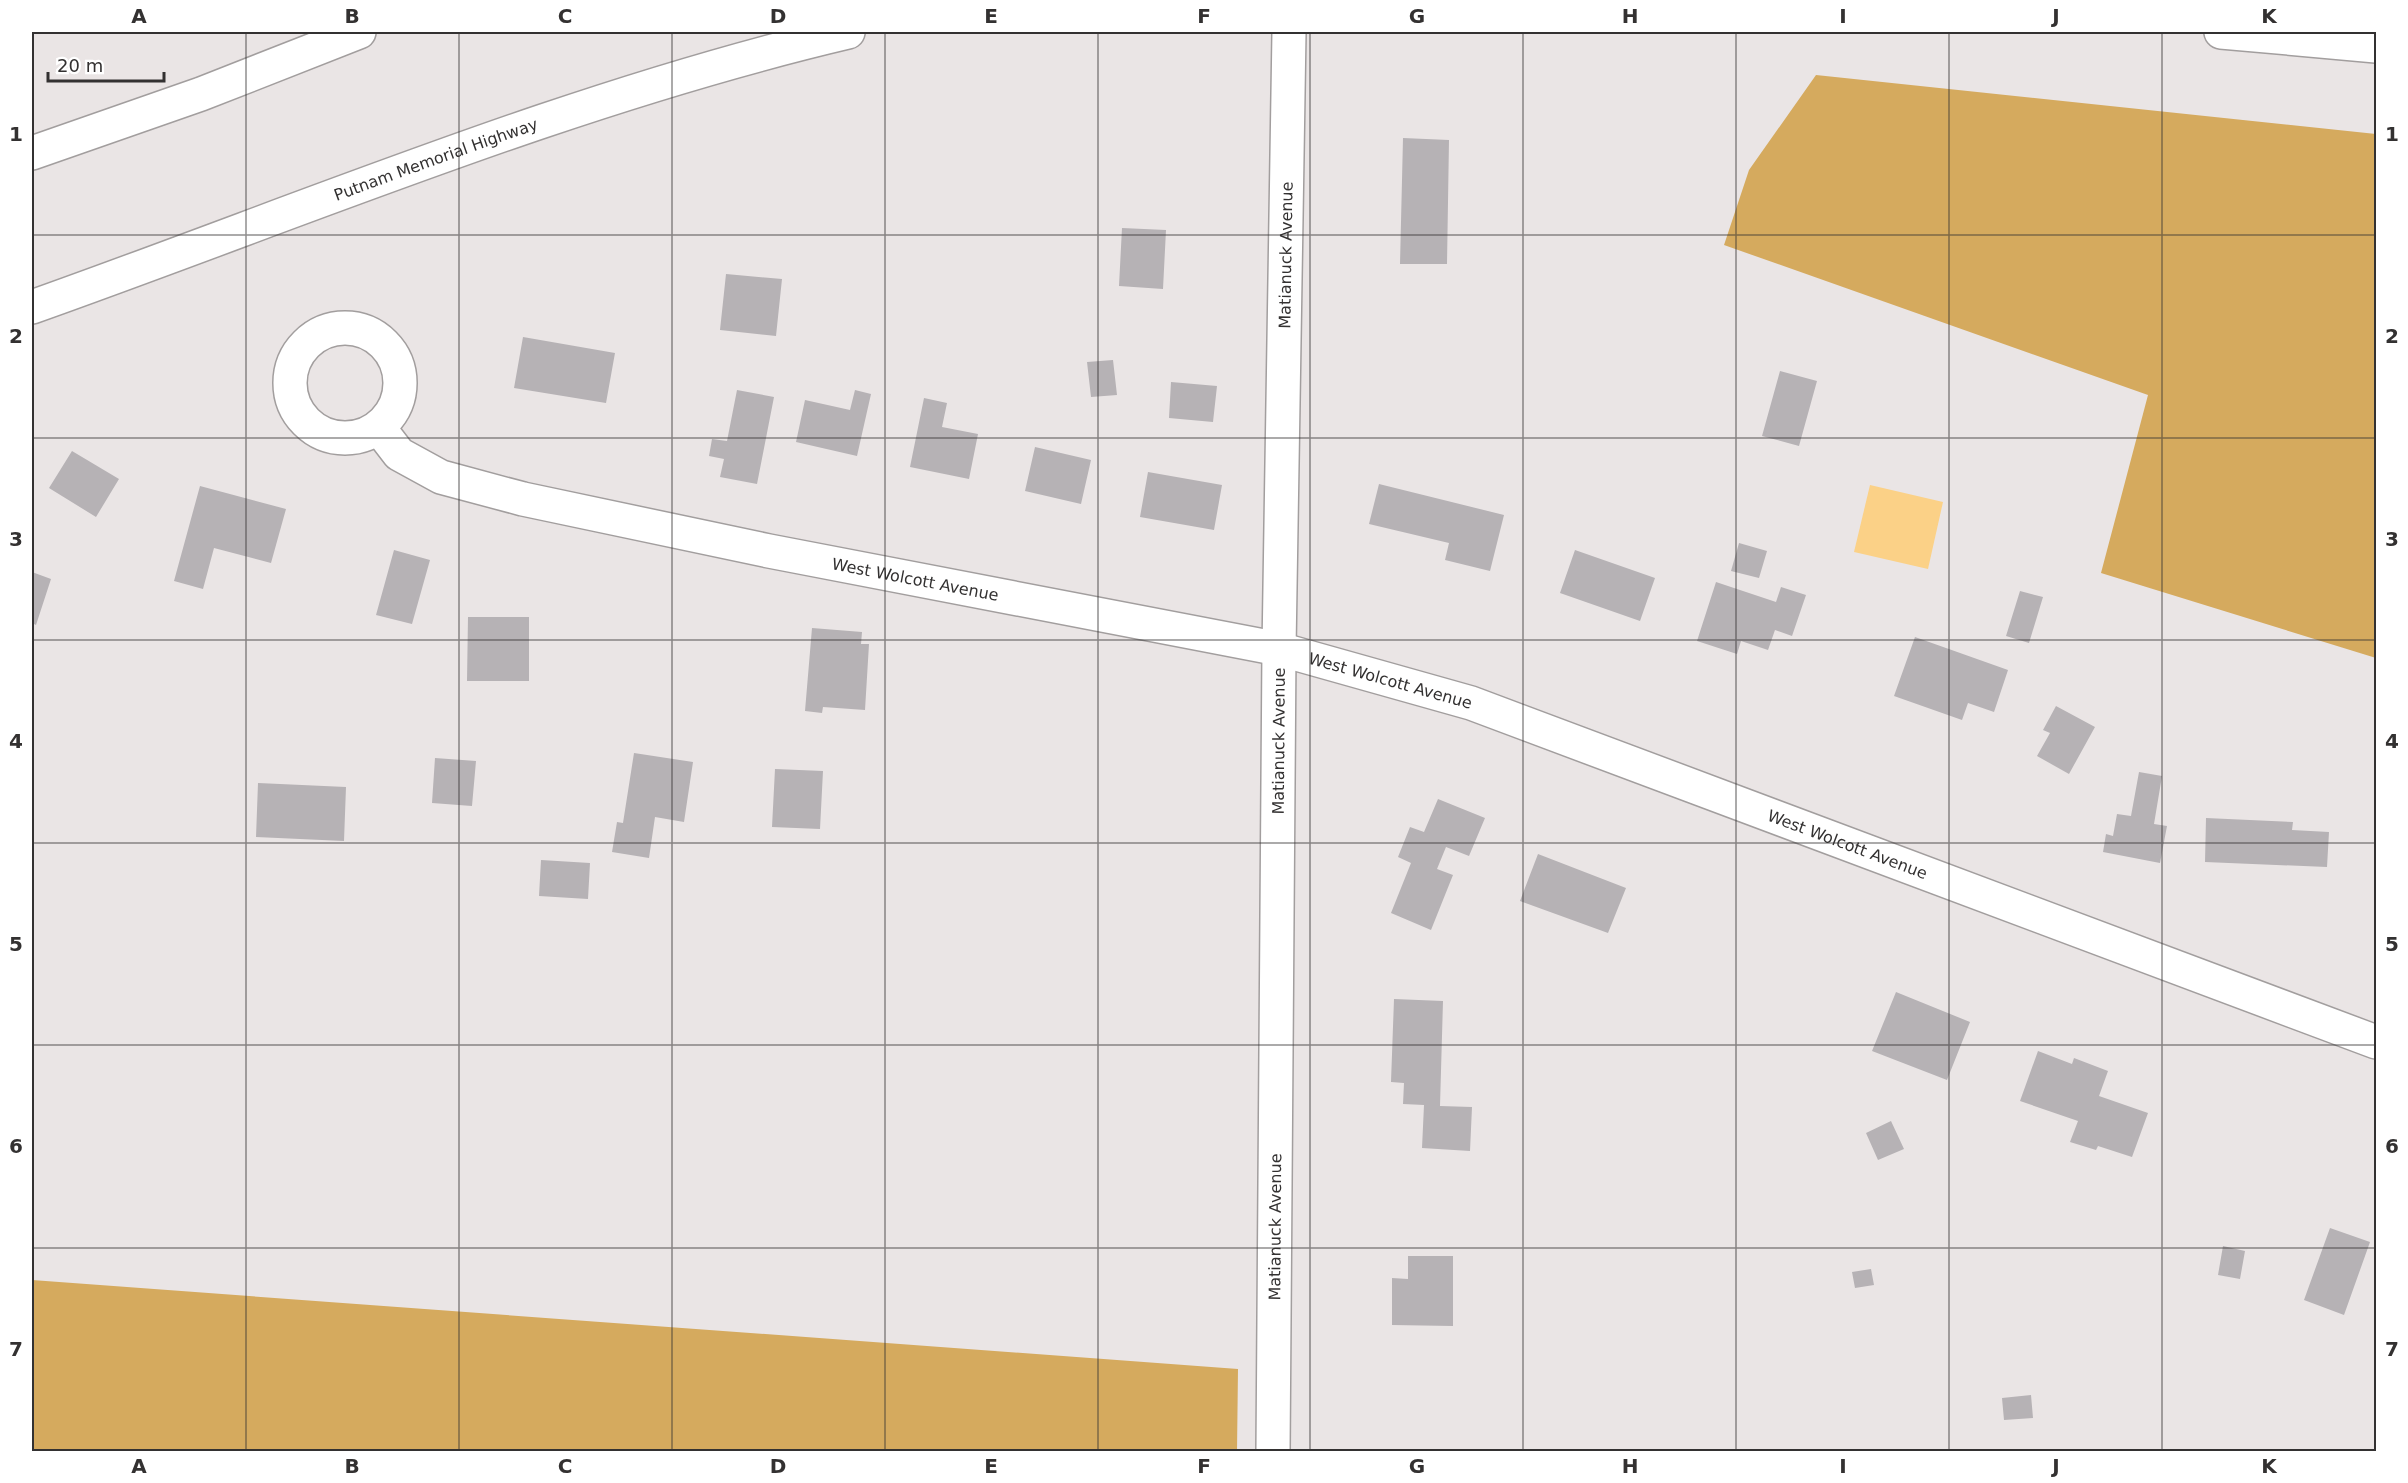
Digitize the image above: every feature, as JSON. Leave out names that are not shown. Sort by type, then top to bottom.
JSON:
[{"type":"main road","points":[[32,153],[201,94],[359,32]]},
{"type":"main road","name":"Putnam Memorial Highway","points":[[32,307],[405,170],[588,106],[712,66],[848,32]]},
{"type":"main road","name":"Matianuck Avenue","points":[[1274,1452],[1278,649],[1288,32]]},
{"type":"main road","points":[[2222,32],[2376,46]]},
{"type":"main road","name":"West Wolcott Avenue","points":[[379,428],[399,454],[441,477],[523,499],[769,551],[1278,649],[1486,709],[2376,1042]]},
{"type":"shaded area","points":[[1816,75],[2376,134],[2376,658],[2101,573],[2148,395],[1724,245],[1749,170]]},
{"type":"shaded area","points":[[1870,485],[1943,502],[1928,569],[1854,552]]},
{"type":"shaded area","points":[[32,1280],[1238,1369],[1237,1451],[32,1451]]},
{"type":"building","points":[[1403,138],[1449,140],[1447,264],[1400,264]]},
{"type":"building","points":[[1122,228],[1166,230],[1163,289],[1119,286]]},
{"type":"building","points":[[726,274],[782,279],[776,336],[720,330]]},
{"type":"building","points":[[523,337],[615,353],[606,403],[514,388]]},
{"type":"building","points":[[1113,360],[1117,395],[1091,397],[1087,362]]},
{"type":"building","points":[[1780,371],[1817,381],[1799,446],[1762,436]]},
{"type":"building","points":[[1171,382],[1217,386],[1213,422],[1169,418]]},
{"type":"building","points":[[737,390],[774,397],[757,484],[720,477],[724,459],[709,456],[712,439],[727,441]]},
{"type":"building","points":[[855,390],[871,394],[857,456],[796,442],[805,400],[850,410]]},
{"type":"building","points":[[924,398],[947,403],[942,427],[978,434],[969,479],[910,467]]},
{"type":"building","points":[[1035,447],[1091,460],[1081,504],[1025,491]]},
{"type":"building","points":[[72,451],[119,479],[96,517],[49,488]]},
{"type":"building","points":[[1148,472],[1222,485],[1214,530],[1140,517]]},
{"type":"building","points":[[1379,484],[1504,515],[1490,571],[1445,560],[1449,543],[1369,524]]},
{"type":"building","points":[[200,486],[286,509],[271,563],[214,548],[203,589],[174,581]]},
{"type":"building","points":[[1739,543],[1767,551],[1759,578],[1731,571]]},
{"type":"building","points":[[394,550],[430,560],[412,624],[376,615]]},
{"type":"building","points":[[1575,550],[1655,578],[1640,621],[1560,593]]},
{"type":"building","points":[[32,572],[51,579],[36,625],[32,623]]},
{"type":"building","points":[[1716,582],[1776,602],[1781,587],[1806,595],[1792,636],[1775,630],[1768,650],[1741,641],[1737,654],[1697,641]]},
{"type":"building","points":[[2020,591],[2043,597],[2029,643],[2006,636]]},
{"type":"building","points":[[468,617],[529,617],[529,681],[467,681]]},
{"type":"building","points":[[812,628],[862,632],[861,644],[869,644],[865,710],[823,707],[822,713],[805,711]]},
{"type":"building","points":[[1915,637],[2008,670],[1994,712],[1968,703],[1962,720],[1894,696]]},
{"type":"building","points":[[2056,706],[2095,727],[2069,774],[2037,756],[2050,733],[2043,730]]},
{"type":"building","points":[[634,753],[693,762],[684,822],[655,817],[649,858],[612,852],[617,822],[623,823]]},
{"type":"building","points":[[435,758],[476,761],[472,806],[432,803]]},
{"type":"building","points":[[775,769],[823,771],[820,829],[772,827]]},
{"type":"building","points":[[2139,772],[2162,776],[2154,824],[2167,826],[2160,863],[2103,852],[2106,834],[2113,836],[2117,814],[2131,816]]},
{"type":"building","points":[[258,783],[346,787],[344,841],[256,837]]},
{"type":"building","points":[[1438,799],[1485,818],[1469,856],[1446,847],[1437,869],[1453,875],[1431,930],[1391,913],[1411,863],[1398,857],[1410,827],[1424,832]]},
{"type":"building","points":[[2206,818],[2293,822],[2292,830],[2329,832],[2327,867],[2205,862]]},
{"type":"building","points":[[1538,854],[1626,888],[1608,933],[1520,901]]},
{"type":"building","points":[[541,860],[590,863],[588,899],[539,896]]},
{"type":"building","points":[[1896,992],[1970,1022],[1947,1080],[1872,1051]]},
{"type":"building","points":[[1394,999],[1443,1001],[1440,1106],[1472,1107],[1470,1151],[1422,1148],[1424,1105],[1403,1104],[1404,1083],[1391,1082]]},
{"type":"building","points":[[2038,1051],[2072,1064],[2074,1058],[2108,1071],[2099,1096],[2148,1113],[2132,1157],[2098,1146],[2096,1150],[2070,1142],[2078,1121],[2020,1101]]},
{"type":"building","points":[[1891,1121],[1904,1149],[1878,1160],[1866,1133]]},
{"type":"building","points":[[2330,1228],[2370,1242],[2344,1315],[2304,1300]]},
{"type":"building","points":[[2223,1246],[2245,1251],[2240,1279],[2218,1275]]},
{"type":"building","points":[[1408,1256],[1453,1256],[1453,1326],[1392,1325],[1392,1278],[1408,1279]]},
{"type":"building","points":[[1871,1269],[1874,1285],[1855,1288],[1852,1272]]},
{"type":"building","points":[[2031,1395],[2033,1418],[2004,1420],[2002,1398]]}]
